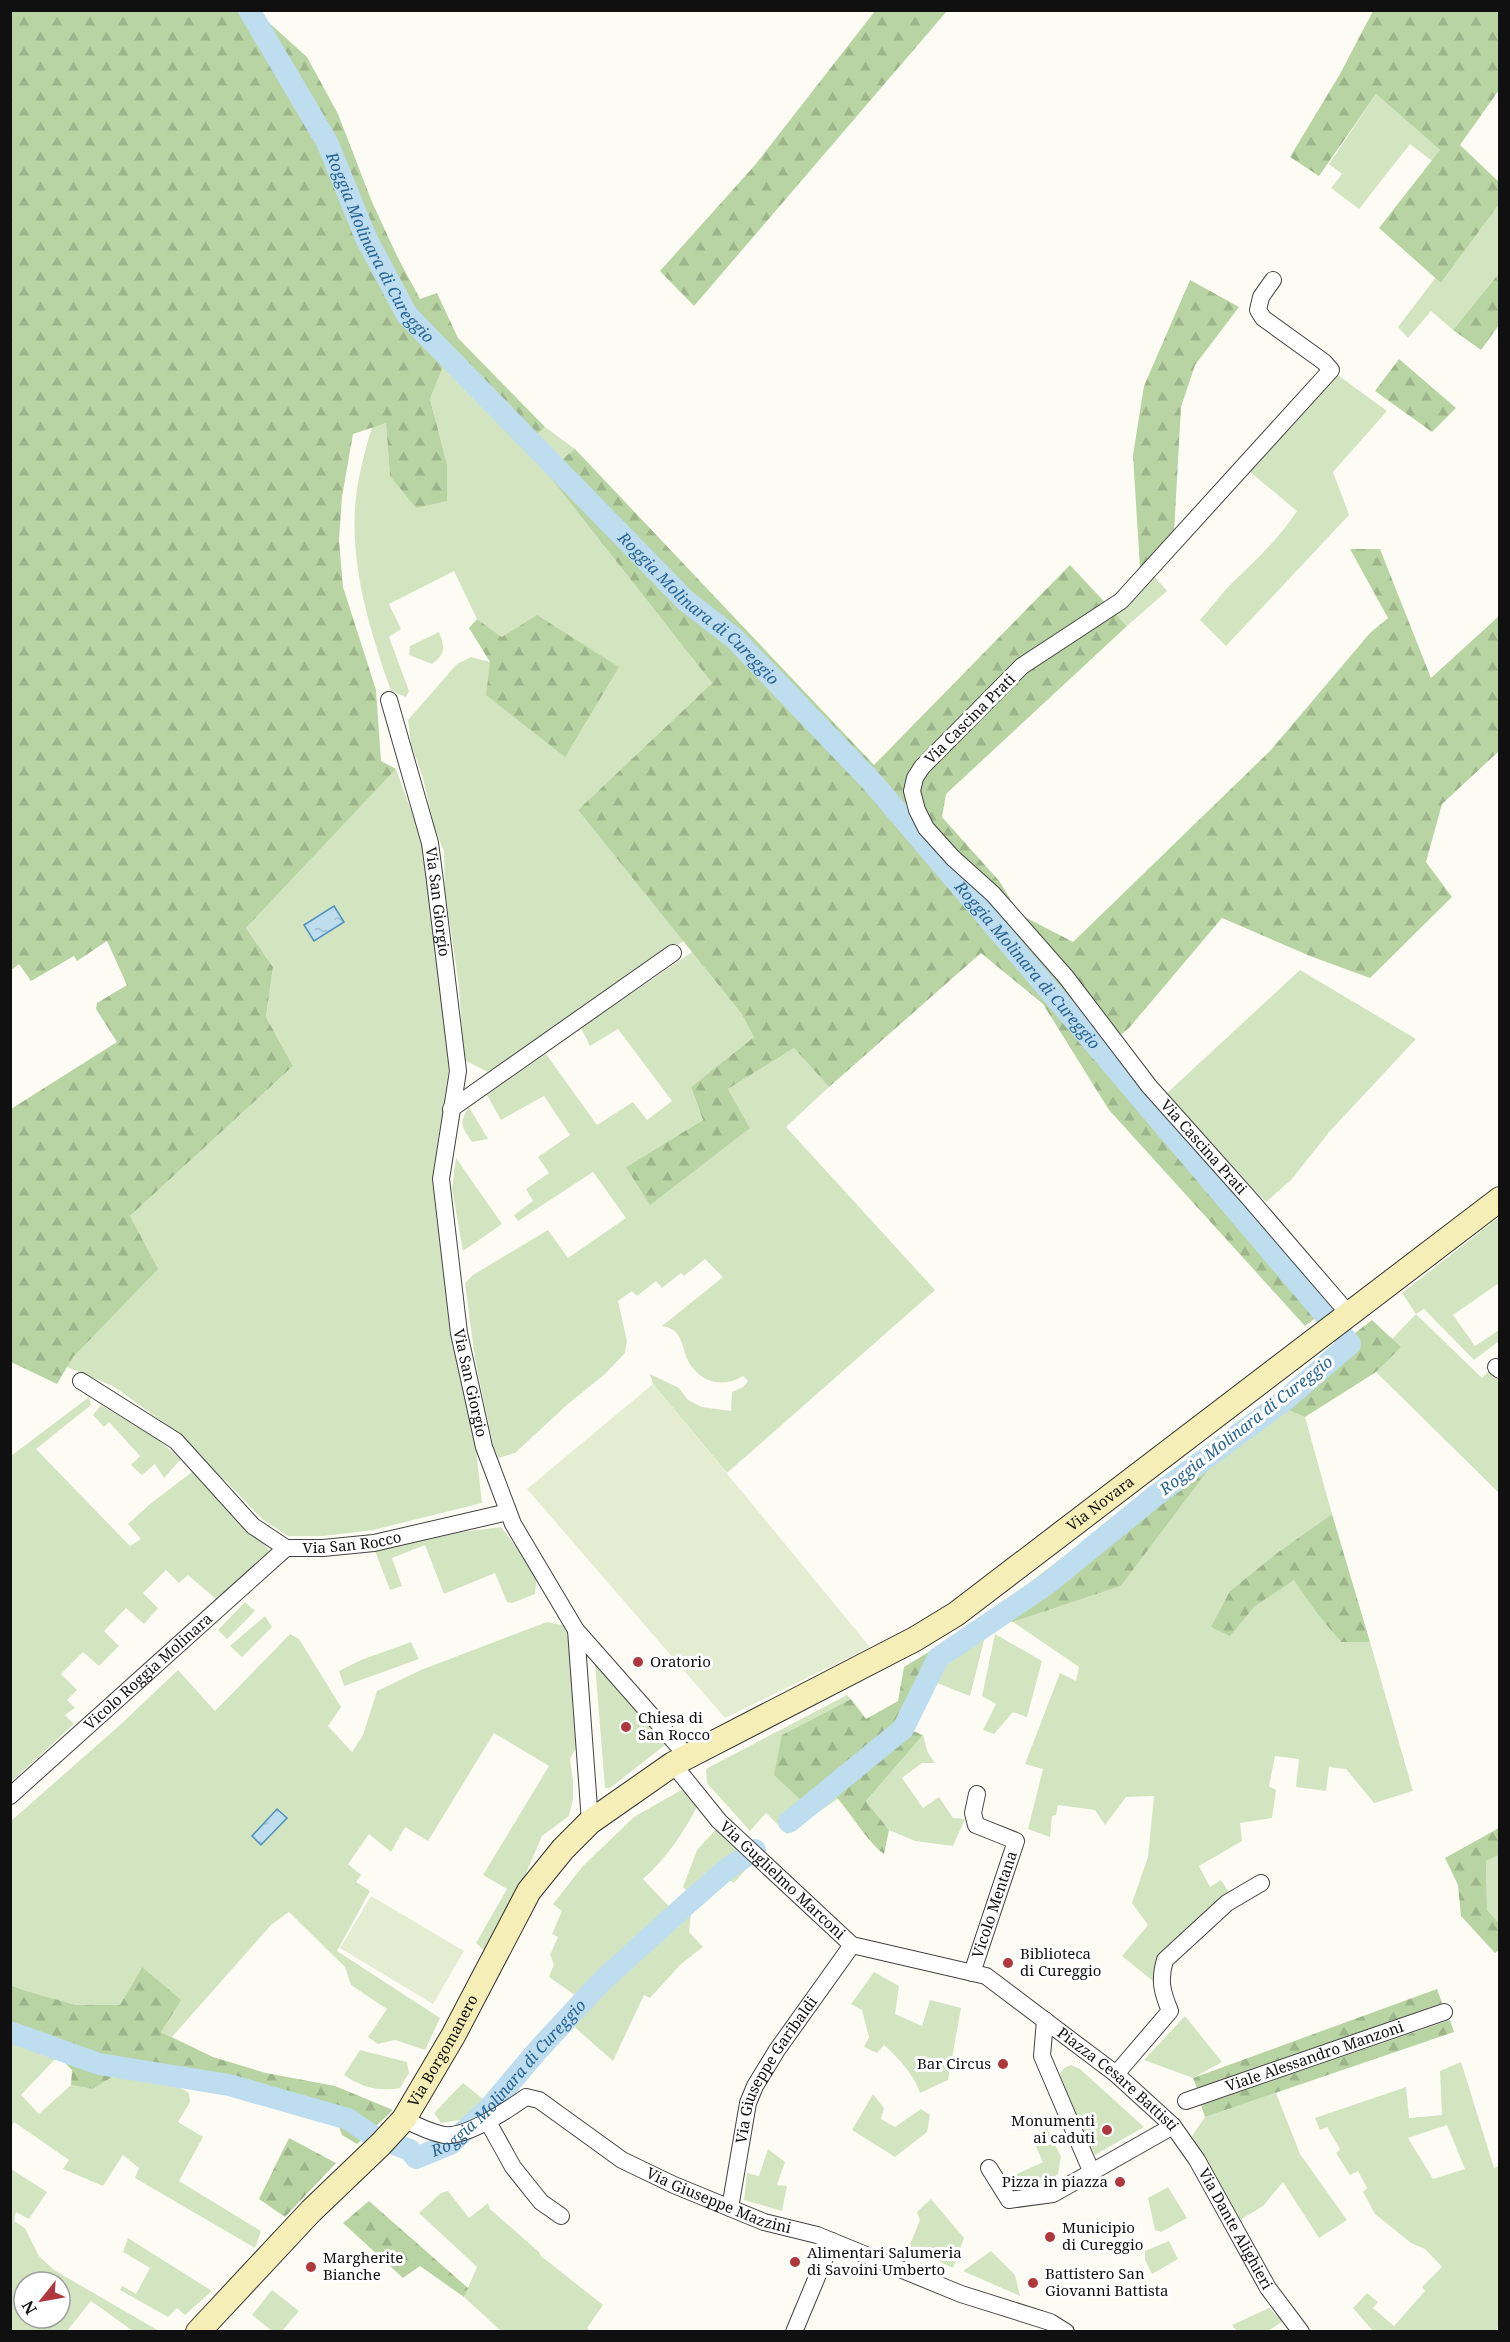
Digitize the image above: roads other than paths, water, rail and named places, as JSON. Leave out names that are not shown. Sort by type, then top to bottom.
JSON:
[{"type":"main road","name":"Via Novara","points":[[680,1760],[915,1639],[956,1614],[1500,1199]]},
{"type":"main road","name":"Via Borgomanero","points":[[198,2331],[311,2211],[393,2132],[459,2025],[529,1891],[563,1849],[590,1822],[680,1760]]},
{"type":"street","name":"Via Cascina Prati","points":[[1273,280],[1261,297],[1258,310],[1263,318],[1324,362],[1331,370],[1121,601],[1022,666],[922,767],[915,778],[912,791],[917,810],[926,828],[953,858],[993,894],[1066,977],[1149,1086],[1249,1197],[1339,1320]]},
{"type":"street","name":"Via San Giorgio","points":[[389,700],[430,843],[458,1071],[441,1179],[459,1333],[484,1447],[508,1512]]},
{"type":"street","points":[[451,1109],[673,953]]},
{"type":"street","name":"Via San Rocco","points":[[81,1381],[137,1414],[176,1441],[253,1526],[286,1548],[323,1548],[374,1543],[508,1512]]},
{"type":"street","points":[[508,1512],[576,1630],[680,1760]]},
{"type":"street","name":"Vicolo Roggia Molinara","points":[[10,1796],[286,1548]]},
{"type":"street","points":[[576,1630],[590,1822]]},
{"type":"street","name":"Via Guglielmo Marconi","points":[[680,1760],[719,1821],[852,1945],[979,1975]]},
{"type":"street","name":"Vicolo Mentana","points":[[977,1794],[973,1813],[976,1825],[1016,1841],[979,1975]]},
{"type":"street","points":[[1116,2074],[1170,2011],[1161,1989],[1161,1973],[1165,1960],[1227,1903],[1261,1883]]},
{"type":"street","name":"Via Giuseppe Garibaldi","points":[[730,2208],[748,2103],[755,2086],[777,2050],[852,1945]]},
{"type":"street","name":"Piazza Cesare Battisti","points":[[979,1975],[1045,2020],[1116,2074],[1173,2126],[1053,2194],[1009,2200],[989,2168]]},
{"type":"street","name":"Viale Alessandro Manzoni","points":[[1186,2101],[1444,2012]]},
{"type":"street","name":"Piazza Cesare Battisti","points":[[1045,2020],[1042,2056],[1092,2173]]},
{"type":"street","name":"Via Giuseppe Mazzini","points":[[393,2132],[421,2129],[447,2135],[483,2124],[526,2097],[539,2100],[622,2160],[730,2208],[764,2222],[817,2235],[961,2294],[1040,2324],[1066,2331]]},
{"type":"street","points":[[483,2124],[541,2202],[561,2216]]},
{"type":"street","name":"Via Dante Alighieri","points":[[1173,2126],[1197,2160],[1268,2288],[1300,2331]]},
{"type":"street","points":[[794,2331],[832,2241]]},
{"type":"water","points":[[334,906],[344,922],[314,941],[304,925]]},
{"type":"water","points":[[277,1809],[287,1818],[261,1845],[252,1836]]},
{"type":"waterway","name":"Roggia Molinara di Cureggio","points":[[249,10],[327,142],[366,238],[407,315],[686,601],[734,638],[873,783],[1350,1344],[1285,1400],[1155,1496],[1047,1584],[938,1658],[903,1729],[789,1822]]},
{"type":"waterway","name":"Roggia Molinara di Cureggio","points":[[10,2032],[99,2064],[229,2085],[348,2119],[373,2136],[410,2150],[416,2158],[450,2144],[489,2108],[538,2050],[601,1982],[727,1869],[755,1850]]},
{"type":"place","name":"Oratorio","points":[[638,1662]]},
{"type":"place","name":"Chiesa di San Rocco","points":[[626,1727]]},
{"type":"place","name":"Biblioteca di Cureggio","points":[[1008,1963]]},
{"type":"place","name":"Bar Circus","points":[[1003,2064]]},
{"type":"place","name":"Monumenti ai caduti","points":[[1107,2130]]},
{"type":"place","name":"Pizza in piazza","points":[[1120,2182]]},
{"type":"place","name":"Municipio di Cureggio","points":[[1050,2237]]},
{"type":"place","name":"Alimentari Salumeria di Savoini Umberto","points":[[795,2262]]},
{"type":"place","name":"Margherite Bianche","points":[[311,2267]]},
{"type":"place","name":"Battistero San Giovanni Battista","points":[[1033,2283]]}]
